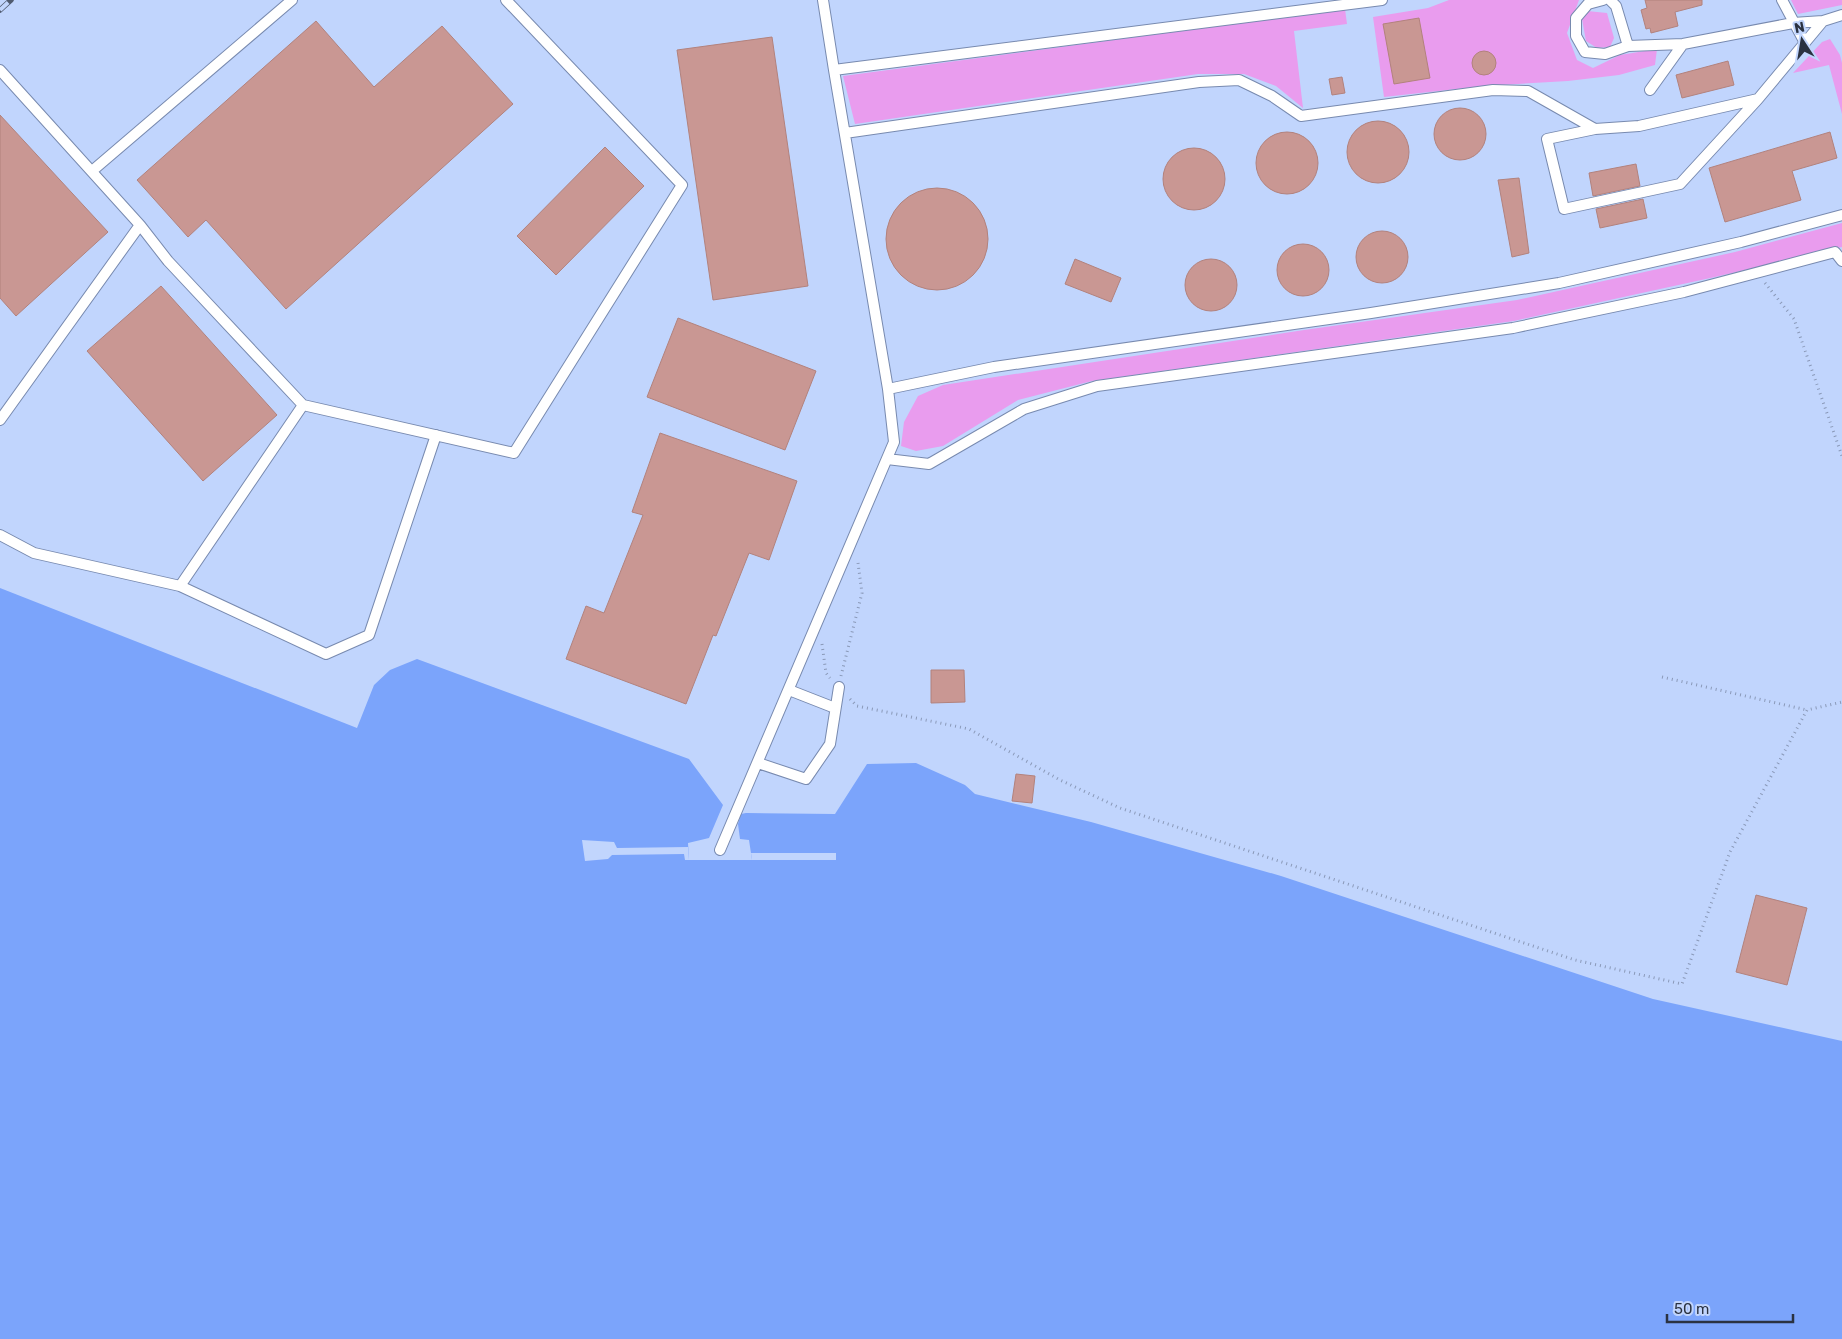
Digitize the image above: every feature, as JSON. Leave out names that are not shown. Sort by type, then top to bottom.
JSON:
[{"type":"lane","points":[[92,171],[292,0]]},
{"type":"lane","points":[[0,70],[140,225],[168,261],[303,405],[514,453],[682,186],[506,0]]},
{"type":"lane","points":[[720,850],[820,620],[894,442],[888,389],[823,0]]},
{"type":"lane","points":[[834,70],[1382,0]]},
{"type":"lane","points":[[1603,0],[1588,4],[1576,18],[1576,36],[1585,52],[1605,54],[1628,46],[1683,44],[1793,23],[1824,21],[1842,15]]},
{"type":"lane","points":[[1610,0],[1616,6],[1628,46]]},
{"type":"lane","points":[[1782,0],[1804,43]]},
{"type":"lane","points":[[1758,99],[1639,126],[1595,129],[1547,139],[1564,209],[1680,184],[1758,99],[1824,21]]},
{"type":"lane","points":[[1650,90],[1683,44]]},
{"type":"lane","points":[[845,133],[1199,82],[1239,80],[1272,96],[1302,116],[1493,90],[1528,91],[1595,129]]},
{"type":"lane","points":[[888,389],[994,367],[1371,313],[1559,283],[1742,242],[1842,215]]},
{"type":"lane","points":[[0,419],[140,225]]},
{"type":"lane","points":[[887,458],[929,464],[1024,409],[1097,386],[1513,328],[1684,292],[1835,252],[1842,262]]},
{"type":"lane","points":[[180,586],[303,405]]},
{"type":"lane","points":[[0,535],[34,553],[180,586],[326,654],[368,635],[436,435]]},
{"type":"lane","points":[[758,764],[806,779],[830,744],[839,687]]},
{"type":"lane","points":[[789,690],[835,708]]},
{"type":"path","points":[[1756,273],[1794,319],[1842,456]]},
{"type":"path","points":[[839,687],[862,593],[854,537]]},
{"type":"path","points":[[820,620],[826,673],[857,706],[969,729],[1060,780],[1120,808],[1575,960],[1682,984],[1730,852],[1807,710]]},
{"type":"path","points":[[1662,677],[1807,710],[1842,702]]},
{"type":"shaded area","points":[[1449,0],[1579,0],[1567,33],[1577,60],[1593,68],[1620,55],[1657,49],[1655,65],[1619,75],[1568,81],[1484,86],[1384,97],[1373,17],[1428,8]]},
{"type":"shaded area","points":[[1791,0],[1842,0],[1842,5],[1798,14]]},
{"type":"shaded area","points":[[1345,9],[1347,24],[1294,31],[1303,108],[1276,86],[1244,74],[1198,74],[855,124],[843,76]]},
{"type":"shaded area","points":[[1587,11],[1607,13],[1614,38],[1610,47],[1597,48],[1586,41],[1582,19]]},
{"type":"shaded area","points":[[1830,39],[1840,55],[1842,63],[1842,114],[1829,65],[1793,73],[1822,42]]},
{"type":"shaded area","points":[[1842,223],[1842,247],[1514,321],[1092,381],[1018,400],[943,446],[916,451],[901,446],[904,422],[918,396],[943,385],[1304,330],[1517,300],[1735,252]]},
{"type":"water","points":[[0,588],[357,728],[374,685],[390,670],[417,659],[689,759],[723,805],[709,838],[688,843],[689,860],[752,860],[749,840],[740,839],[738,824],[741,814],[835,814],[867,764],[916,763],[965,785],[975,794],[1091,822],[1281,876],[1653,999],[1842,1041],[1842,1339],[0,1339]]},
{"type":"pier","points":[[582,840],[614,842],[617,848],[688,847],[689,860],[685,860],[684,854],[612,855],[608,859],[585,861]]},
{"type":"pier","points":[[751,853],[836,853],[836,860],[752,860]]},
{"type":"building","points":[[1645,0],[1702,0],[1702,5],[1675,12],[1678,26],[1651,33],[1650,28],[1646,29],[1641,10],[1647,8]]},
{"type":"building","points":[[1419,18],[1430,78],[1394,84],[1383,24]]},
{"type":"building","points":[[316,21],[374,87],[442,26],[513,104],[286,309],[206,220],[188,237],[137,180]]},
{"type":"building","points":[[772,37],[808,286],[713,300],[677,50]]},
{"type":"building","points":[[1484,51],[1493,54],[1496,63],[1493,72],[1484,75],[1475,72],[1472,63],[1475,54]]},
{"type":"building","points":[[1728,61],[1734,85],[1682,98],[1676,75]]},
{"type":"building","points":[[1342,77],[1345,93],[1332,95],[1329,79]]},
{"type":"building","points":[[1455,108],[1465,108],[1479,115],[1486,129],[1486,139],[1479,153],[1465,160],[1455,160],[1445,156],[1438,149],[1434,139],[1434,129],[1438,119],[1445,112]]},
{"type":"building","points":[[0,115],[108,232],[16,316],[0,298]]},
{"type":"building","points":[[1372,121],[1384,121],[1400,130],[1407,140],[1409,152],[1407,164],[1400,174],[1384,183],[1372,183],[1361,178],[1352,169],[1347,158],[1347,146],[1352,135],[1361,126]]},
{"type":"building","points":[[1281,132],[1293,132],[1309,141],[1316,151],[1318,163],[1316,175],[1309,185],[1293,194],[1281,194],[1270,189],[1261,180],[1256,169],[1256,157],[1261,146],[1270,137]]},
{"type":"building","points":[[1830,132],[1837,158],[1792,171],[1801,200],[1725,222],[1709,168]]},
{"type":"building","points":[[605,147],[644,186],[556,275],[517,236]]},
{"type":"building","points":[[1188,148],[1200,148],[1216,157],[1223,167],[1225,179],[1223,191],[1216,201],[1200,210],[1188,210],[1177,205],[1168,196],[1163,185],[1163,173],[1168,162],[1177,153]]},
{"type":"building","points":[[1636,164],[1640,186],[1593,196],[1589,173]]},
{"type":"building","points":[[1519,178],[1529,253],[1512,257],[1498,180]]},
{"type":"building","points":[[937,188],[956,192],[973,203],[984,220],[988,239],[984,258],[973,275],[956,286],[937,290],[918,286],[901,275],[890,258],[886,239],[890,220],[901,203],[918,192]]},
{"type":"building","points":[[1643,199],[1647,218],[1600,228],[1596,209]]},
{"type":"building","points":[[1377,231],[1387,231],[1401,238],[1408,252],[1408,262],[1401,276],[1387,283],[1377,283],[1367,279],[1360,272],[1356,262],[1356,252],[1360,242],[1367,235]]},
{"type":"building","points":[[1298,244],[1308,244],[1322,251],[1329,265],[1329,275],[1322,289],[1308,296],[1298,296],[1288,292],[1281,285],[1277,275],[1277,265],[1281,255],[1288,248]]},
{"type":"building","points":[[1075,259],[1121,278],[1111,302],[1065,284]]},
{"type":"building","points":[[1206,259],[1216,259],[1230,266],[1237,280],[1237,290],[1230,304],[1216,311],[1206,311],[1196,307],[1189,300],[1185,290],[1185,280],[1189,270],[1196,263]]},
{"type":"building","points":[[161,286],[277,415],[203,481],[87,351]]},
{"type":"building","points":[[678,318],[816,371],[785,450],[647,397]]},
{"type":"building","points":[[660,433],[797,481],[769,560],[749,553],[716,636],[713,635],[686,704],[566,659],[586,606],[604,613],[643,515],[632,512]]},
{"type":"building","points":[[931,670],[964,670],[965,702],[931,703]]},
{"type":"building","points":[[1016,774],[1035,776],[1032,803],[1012,801]]},
{"type":"building","points":[[1756,895],[1807,908],[1787,985],[1736,972]]},
{"type":"railway","points":[[0,10],[11,0]]}]
